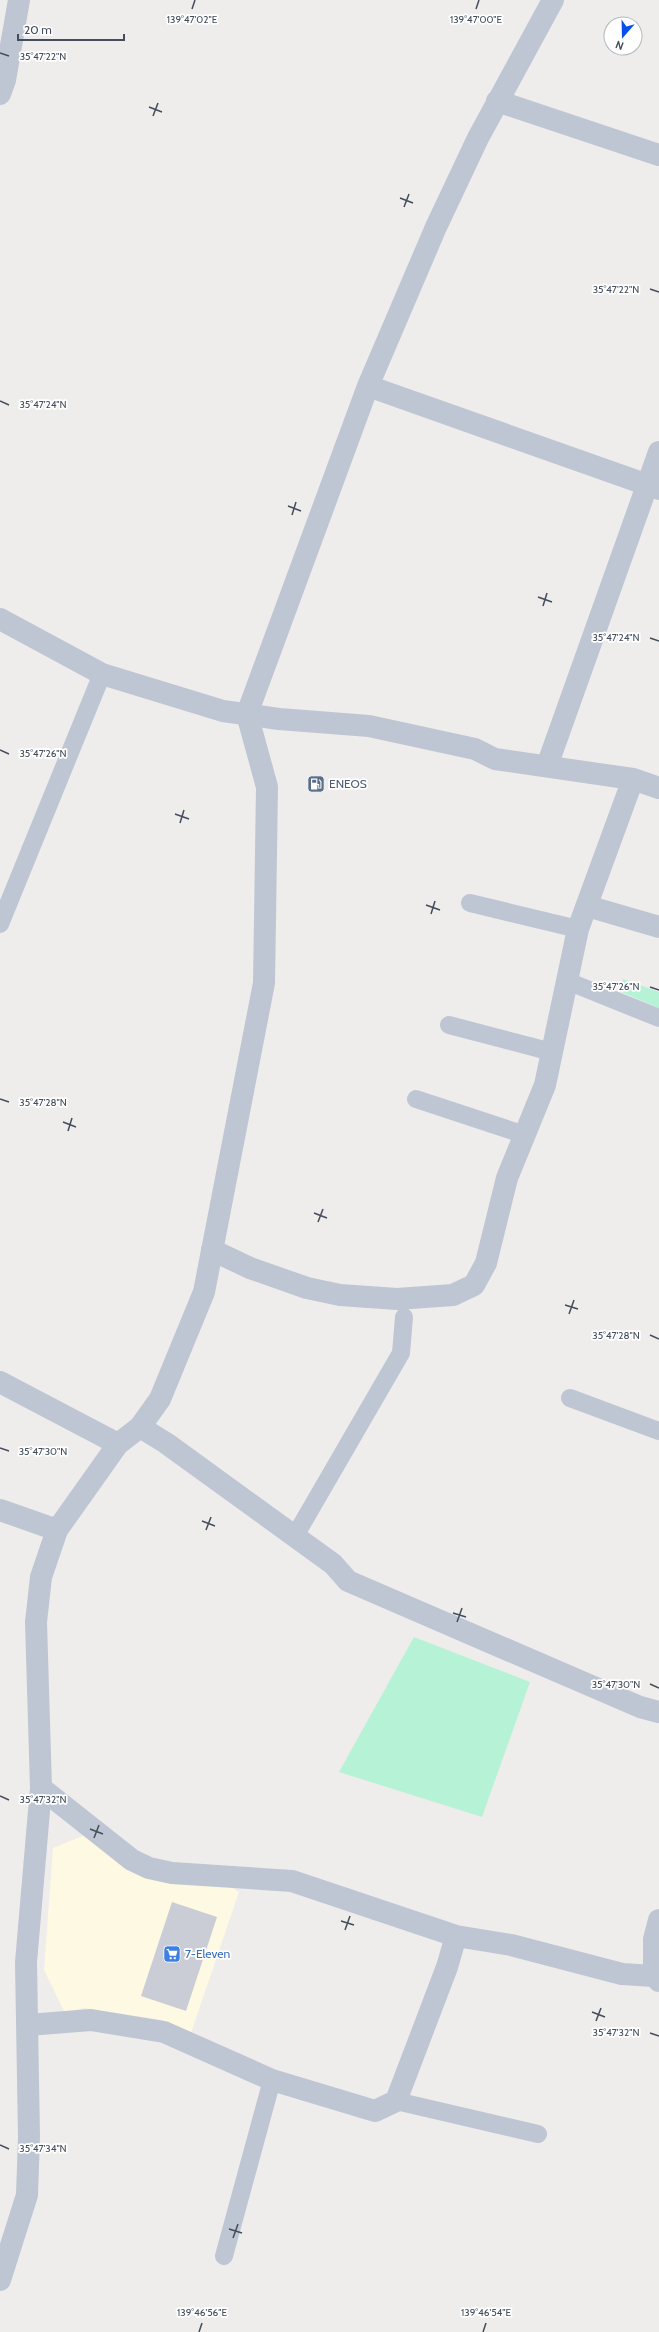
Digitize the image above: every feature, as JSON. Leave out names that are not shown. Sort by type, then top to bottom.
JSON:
[{"type":"street","points":[[0,94],[5,80],[19,0]]},
{"type":"street","points":[[0,2280],[27,2195],[29,2137],[26,1962],[41,1788],[36,1622],[41,1577],[57,1530],[118,1444],[140,1426],[160,1399],[204,1292],[264,983],[267,788],[247,714],[368,386],[436,227],[497,101],[553,0]]},
{"type":"street","points":[[497,101],[659,155]]},
{"type":"street","points":[[368,386],[653,487]]},
{"type":"street","points":[[547,766],[653,487],[659,452]]},
{"type":"street","points":[[0,619],[102,674],[223,710],[279,719],[369,726],[475,749],[495,758],[633,779],[659,788]]},
{"type":"street","points":[[212,1250],[242,1265],[278,1278],[307,1288],[340,1295],[397,1299],[453,1295],[474,1285],[486,1263],[507,1178],[545,1085],[578,929],[633,779]]},
{"type":"street","points":[[587,906],[659,928]]},
{"type":"street","points":[[0,1382],[118,1444]]},
{"type":"street","points":[[140,1426],[166,1443],[333,1564],[348,1581],[640,1707],[659,1712]]},
{"type":"street","points":[[0,1510],[57,1530]]},
{"type":"street","points":[[41,1788],[132,1860],[149,1868],[172,1873],[292,1881],[456,1936],[511,1945],[622,1974],[657,1978],[654,1940],[659,1920]]},
{"type":"street","points":[[28,2025],[91,2020],[164,2032],[272,2080],[375,2111],[396,2101],[447,1967],[456,1936]]},
{"type":"lane","points":[[0,924],[102,674]]},
{"type":"lane","points":[[470,903],[578,929]]},
{"type":"lane","points":[[567,981],[659,1018]]},
{"type":"lane","points":[[449,1025],[552,1052]]},
{"type":"lane","points":[[416,1100],[525,1135]]},
{"type":"lane","points":[[295,1536],[401,1353],[404,1317]]},
{"type":"lane","points":[[570,1398],[659,1431]]},
{"type":"lane","points":[[224,2256],[272,2080]]},
{"type":"lane","points":[[396,2101],[538,2134]]},
{"type":"shaded area","points":[[85,1835],[127,1869],[166,1883],[229,1886],[239,1892],[191,2033],[162,2020],[83,2008],[65,2013],[44,1970],[53,1848]]},
{"type":"green space","points":[[623,979],[659,992],[659,1008],[619,991]]},
{"type":"green space","points":[[414,1637],[530,1682],[482,1817],[339,1772]]},
{"type":"building","points":[[172,1902],[217,1917],[186,2011],[141,1996]]},
{"type":"place","name":"ENEOS","points":[[316,784]]},
{"type":"place","name":"7-Eleven","points":[[172,1954]]}]
